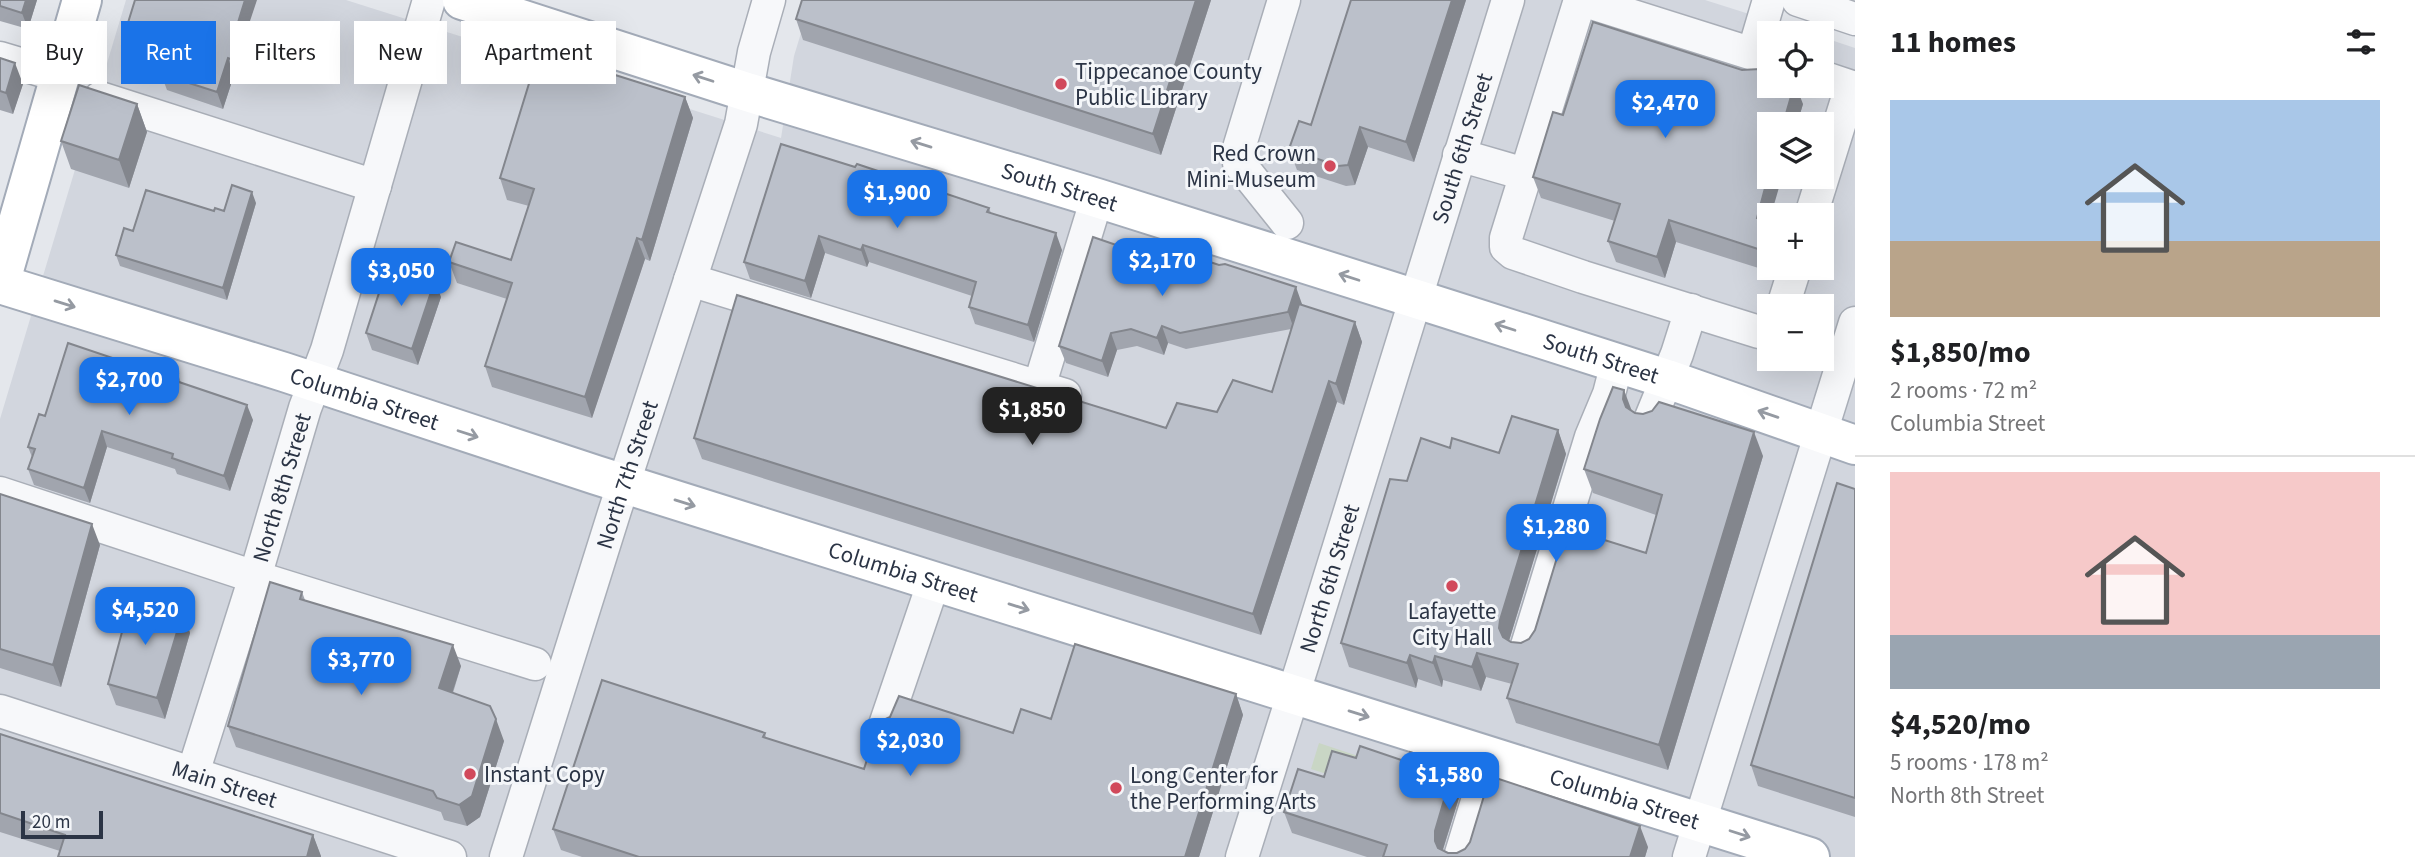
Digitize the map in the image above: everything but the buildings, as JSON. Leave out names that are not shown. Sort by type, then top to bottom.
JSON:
[{"type":"main road","points":[[76,21],[82,0]]},
{"type":"main road","name":"South Street","points":[[462,0],[747,92],[1414,298],[1667,379],[1838,440]]},
{"type":"main road","points":[[0,284],[58,84]]},
{"type":"main road","name":"Columbia Street","points":[[0,284],[624,484],[1810,857]]},
{"type":"street","name":"North 8th Street","points":[[194,773],[256,577],[305,408],[327,350],[429,0]]},
{"type":"street","name":"North 7th Street","points":[[506,857],[741,124],[754,52],[769,0]]},
{"type":"street","points":[[1284,0],[1239,148],[1239,163],[1287,223]]},
{"type":"street","name":"South 6th Street","points":[[1414,298],[1508,0]]},
{"type":"street","points":[[1757,55],[1581,0],[1506,238],[1506,247],[1513,253],[1583,278],[1757,330]]},
{"type":"street","points":[[1766,21],[1769,0]]},
{"type":"street","points":[[1797,0],[1855,19]]},
{"type":"street","points":[[0,58],[21,66]]},
{"type":"street","points":[[71,84],[375,186]]},
{"type":"street","points":[[1814,203],[1843,84]]},
{"type":"street","points":[[1459,155],[1525,174]]},
{"type":"street","points":[[690,280],[1052,391],[1097,198]]},
{"type":"street","name":"North 6th Street","points":[[1242,857],[1414,298]]},
{"type":"street","points":[[1650,420],[1692,310]]},
{"type":"street","points":[[1689,857],[1838,440],[1855,323]]},
{"type":"street","points":[[1526,649],[1591,437],[1609,394],[1617,363]]},
{"type":"street","points":[[0,493],[535,664]]},
{"type":"street","points":[[885,725],[934,581]]},
{"type":"street","name":"Main Street","points":[[0,711],[194,773],[369,844],[450,857]]},
{"type":"street","points":[[1460,857],[1482,785],[1494,756]]},
{"type":"shaded area","points":[[126,0],[346,0],[412,21],[354,21],[354,84],[447,84],[447,32],[461,36],[461,84],[611,84],[781,138],[794,56],[811,0],[1705,0],[1771,21],[1757,21],[1757,98],[1834,98],[1834,41],[1855,48],[1855,857],[0,857],[0,419],[101,84],[107,84],[107,63]]},
{"type":"green space","points":[[1319,743],[1364,758],[1336,777],[1311,769]]},
{"type":"place","name":"Tippecanoe County Public Library","points":[[1061,84]]},
{"type":"place","name":"Red Crown Mini-Museum","points":[[1330,166]]},
{"type":"place","name":"Lafayette City Hall","points":[[1452,586]]},
{"type":"place","name":"Instant Copy","points":[[470,774]]},
{"type":"place","name":"Long Center for the Performing Arts","points":[[1116,788]]}]
